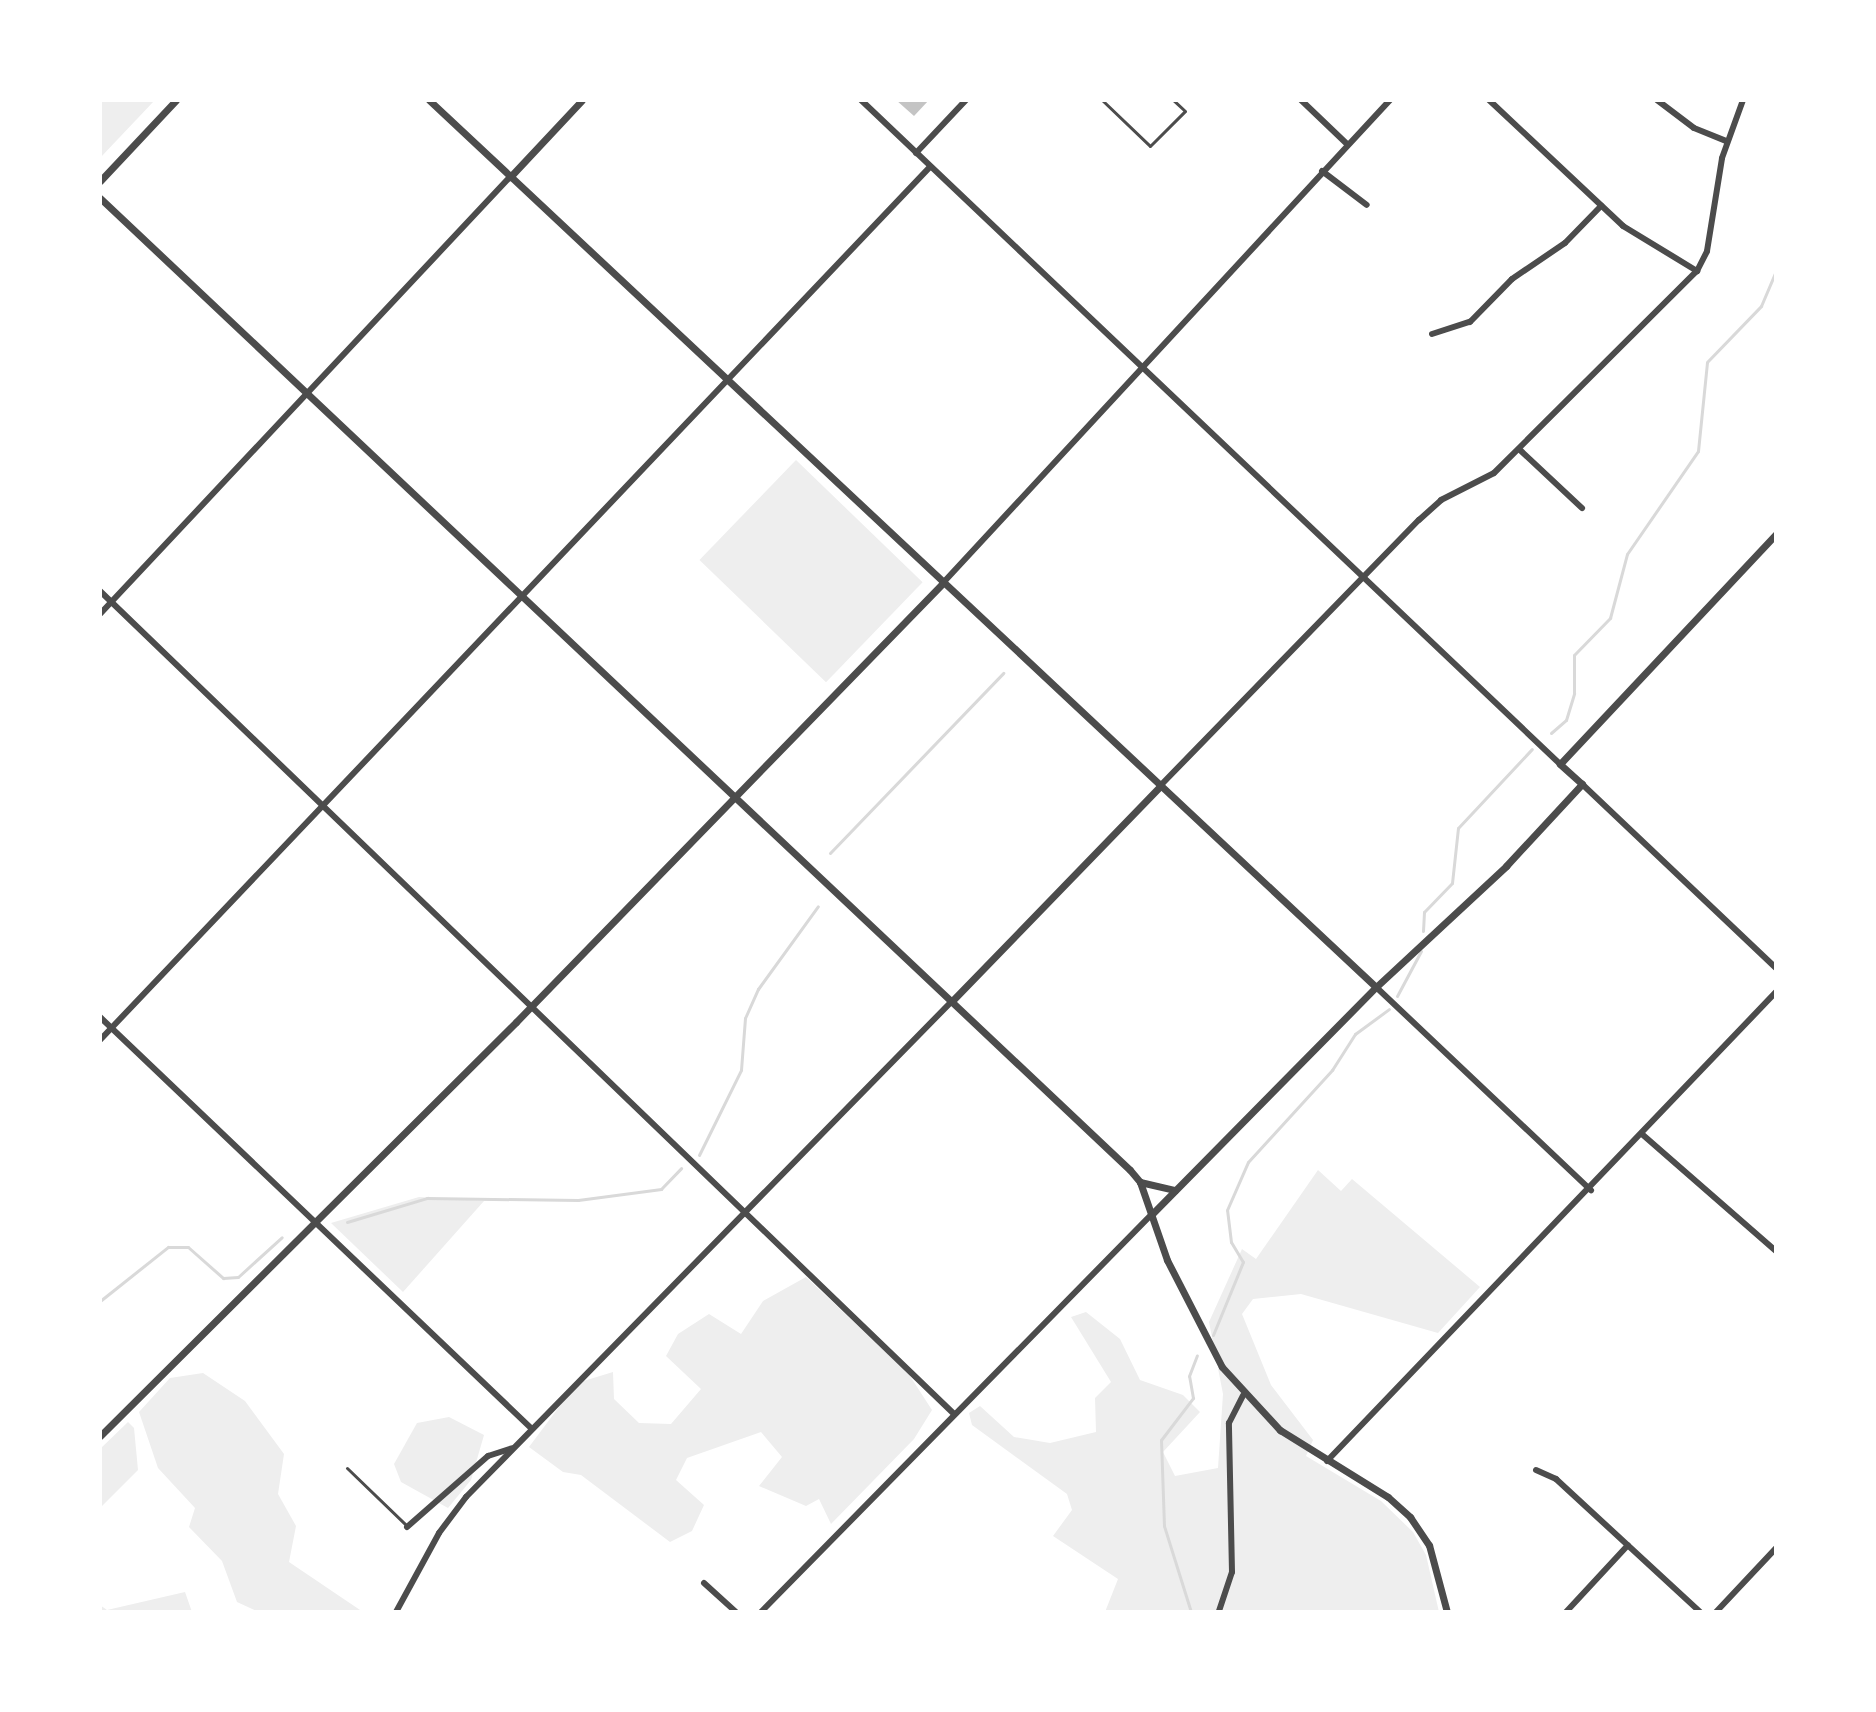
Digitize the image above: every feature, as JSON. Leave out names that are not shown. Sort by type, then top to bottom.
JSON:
[{"type":"street","points":[[100,181],[176,100]]},
{"type":"street","points":[[429,100],[728,384],[1591,1190]]},
{"type":"street","points":[[100,614],[582,100]]},
{"type":"street","points":[[861,100],[1141,369],[1776,968]]},
{"type":"street","points":[[916,153],[966,100]]},
{"type":"street","points":[[1301,100],[1347,144]]},
{"type":"street","points":[[100,1436],[529,1008],[942,584],[1390,100]]},
{"type":"street","points":[[1489,100],[1623,226],[1697,271]]},
{"type":"street","points":[[1657,100],[1694,128],[1727,141]]},
{"type":"street","points":[[396,1612],[439,1533],[531,1428],[1441,500],[1494,473],[1520,450],[1697,271],[1707,251],[1727,141],[1743,100]]},
{"type":"street","points":[[100,1040],[325,809],[522,595],[728,384],[930,167]]},
{"type":"street","points":[[1322,171],[1367,205]]},
{"type":"street","points":[[100,198],[737,796],[1140,1182],[1164,1192],[1175,1190]]},
{"type":"street","points":[[1432,334],[1470,322],[1512,279],[1565,243],[1601,206]]},
{"type":"street","points":[[1520,450],[1582,508]]},
{"type":"street","points":[[1560,764],[1776,534]]},
{"type":"street","points":[[100,591],[529,1008],[953,1413]]},
{"type":"street","points":[[761,1612],[953,1413],[1376,987],[1506,866],[1582,784]]},
{"type":"street","points":[[1327,1461],[1591,1190],[1776,992]]},
{"type":"street","points":[[100,1017],[531,1428]]},
{"type":"street","points":[[1643,1135],[1776,1251]]},
{"type":"street","points":[[1140,1182],[1199,1329],[1243,1395],[1280,1430],[1388,1497],[1410,1517],[1429,1545],[1447,1612]]},
{"type":"street","points":[[1219,1611],[1232,1572],[1229,1423],[1243,1395]]},
{"type":"street","points":[[407,1527],[488,1456],[513,1448]]},
{"type":"street","points":[[1536,1470],[1556,1479],[1700,1612]]},
{"type":"street","points":[[1566,1612],[1628,1545]]},
{"type":"street","points":[[1716,1612],[1776,1548]]},
{"type":"street","points":[[704,1583],[736,1612]]},
{"type":"lane","points":[[1102,100],[1150,146],[1185,111],[1173,100]]},
{"type":"lane","points":[[347,1468],[407,1527]]},
{"type":"shaded area","points":[[100,100],[155,100],[100,158]]},
{"type":"shaded area","points":[[796,460],[923,582],[826,682],[699,560]]},
{"type":"shaded area","points":[[1318,1170],[1341,1191],[1352,1179],[1480,1287],[1438,1333],[1301,1294],[1253,1299],[1242,1314],[1271,1385],[1313,1440],[1306,1456],[1381,1501],[1413,1532],[1426,1555],[1439,1612],[1105,1612],[1118,1579],[1053,1536],[1072,1510],[1067,1494],[972,1425],[969,1413],[980,1406],[1014,1437],[1050,1443],[1096,1432],[1095,1398],[1111,1382],[1071,1317],[1086,1312],[1120,1339],[1140,1380],[1183,1395],[1200,1412],[1163,1452],[1175,1476],[1218,1468],[1223,1394],[1209,1322],[1242,1249],[1256,1259]]},
{"type":"shaded area","points":[[419,1197],[484,1201],[403,1292],[331,1223]]},
{"type":"shaded area","points":[[806,1277],[908,1373],[932,1410],[914,1439],[831,1524],[819,1499],[806,1506],[759,1486],[782,1457],[761,1432],[687,1458],[676,1480],[704,1505],[692,1531],[670,1542],[581,1475],[563,1472],[529,1447],[577,1383],[613,1372],[614,1399],[639,1423],[671,1424],[701,1389],[666,1356],[678,1334],[709,1314],[741,1334],[763,1301]]},
{"type":"shaded area","points":[[203,1373],[245,1401],[284,1454],[278,1494],[296,1526],[289,1562],[363,1612],[259,1612],[237,1602],[222,1561],[189,1527],[195,1508],[158,1468],[139,1412],[170,1378]]},
{"type":"shaded area","points":[[449,1417],[484,1435],[471,1480],[448,1508],[401,1482],[394,1464],[417,1423]]},
{"type":"shaded area","points":[[128,1422],[134,1428],[138,1470],[100,1508],[100,1449]]},
{"type":"shaded area","points":[[185,1592],[192,1612],[100,1612],[100,1605],[107,1610]]},
{"type":"building","points":[[896,100],[929,100],[914,116]]},
{"type":"waterway","points":[[1551,733],[1566,720],[1574,693],[1574,655],[1610,618],[1627,554],[1698,451],[1707,362],[1761,306],[1776,270]]},
{"type":"waterway","points":[[830,853],[1003,673]]},
{"type":"waterway","points":[[1423,931],[1424,912],[1452,883],[1458,828],[1532,749]]},
{"type":"waterway","points":[[699,1155],[741,1070],[745,1018],[758,989],[818,906]]},
{"type":"waterway","points":[[1397,996],[1421,951]]},
{"type":"waterway","points":[[1213,1335],[1243,1262],[1231,1242],[1227,1210],[1248,1162],[1332,1070],[1355,1034],[1389,1009]]},
{"type":"waterway","points":[[347,1222],[427,1198],[578,1200],[661,1189],[681,1168]]},
{"type":"waterway","points":[[100,1301],[168,1247],[188,1247],[223,1278],[238,1277],[282,1237]]},
{"type":"waterway","points":[[1191,1612],[1164,1526],[1161,1440],[1193,1398],[1189,1376],[1197,1355]]}]
